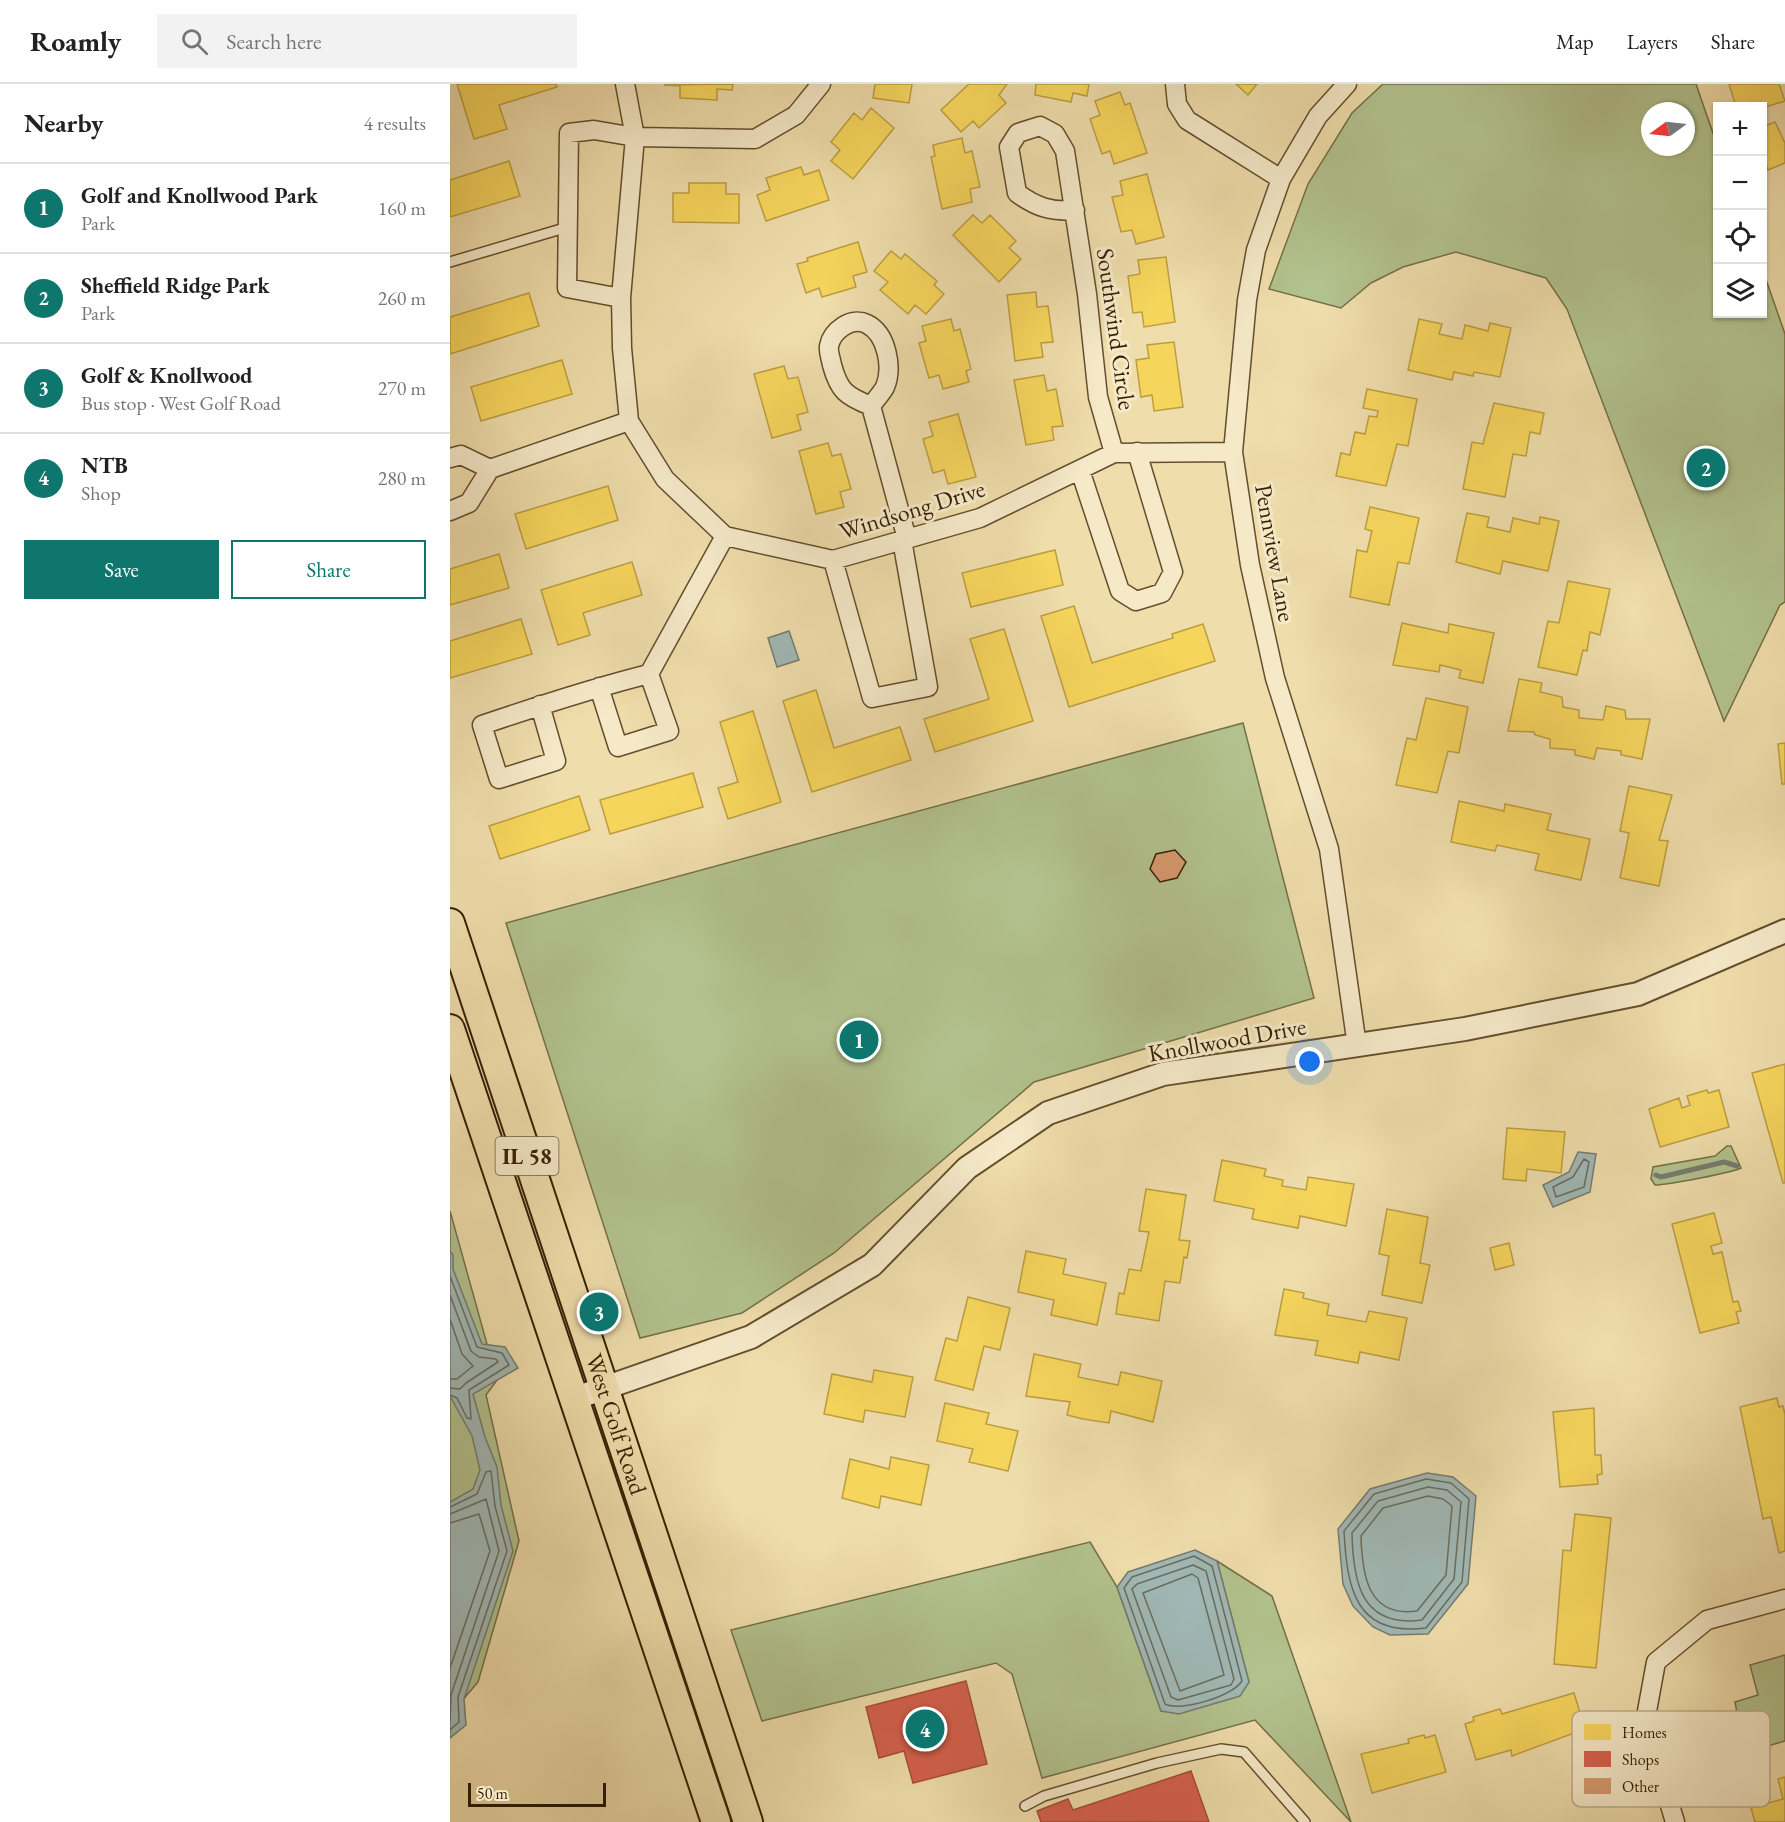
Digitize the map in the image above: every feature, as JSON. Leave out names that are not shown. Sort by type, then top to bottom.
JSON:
[{"type":"main road","name":"West Golf Road","points":[[450,923],[748,1822]]},
{"type":"main road","name":"West Golf Road","points":[[450,1029],[716,1822]]},
{"type":"street","points":[[599,687],[618,747],[669,731],[650,674],[725,536],[665,479],[629,421],[622,348],[621,298],[634,137],[625,84]]},
{"type":"street","points":[[621,298],[567,288],[569,133],[594,130],[634,137],[754,139],[796,115],[821,84]]},
{"type":"street","points":[[1175,84],[1177,104],[1187,120],[1281,178]]},
{"type":"street","name":"Pennview Lane","points":[[1347,84],[1318,116],[1281,178],[1256,250],[1247,300],[1233,452],[1250,565],[1275,678],[1329,849],[1357,1046]]},
{"type":"street","name":"Southwind Circle","points":[[1075,210],[1053,212],[1031,204],[1017,193],[1009,147],[1018,133],[1040,126],[1055,134],[1065,152],[1075,210],[1098,397],[1114,453]]},
{"type":"street","points":[[833,560],[872,698],[928,687],[905,540],[871,405]]},
{"type":"street","points":[[450,511],[469,503],[490,469],[629,421]]},
{"type":"street","points":[[1080,470],[1120,591],[1136,601],[1162,593],[1173,572],[1137,452]]},
{"type":"street","name":"Windsong Drive","points":[[725,536],[833,560],[980,518],[1114,453],[1233,452]]},
{"type":"street","points":[[450,458],[461,455],[490,469]]},
{"type":"street","points":[[540,705],[556,761],[499,779],[482,725],[540,705],[599,687],[650,674]]},
{"type":"street","name":"Knollwood Drive","points":[[573,1400],[751,1336],[872,1265],[967,1168],[1048,1113],[1163,1074],[1465,1029],[1638,994],[1785,931]]},
{"type":"street","points":[[1648,1711],[1656,1662],[1707,1620],[1785,1599]]},
{"type":"street","points":[[1671,1807],[1675,1822]]},
{"type":"lane","points":[[450,262],[568,227]]},
{"type":"lane","points":[[1025,1806],[1044,1796],[1157,1763],[1221,1749],[1244,1752],[1305,1822]]},
{"type":"green space","points":[[1383,84],[1696,84],[1713,133],[1713,318],[1767,318],[1767,282],[1785,334],[1785,602],[1780,605],[1724,721],[1567,309],[1546,278],[1456,252],[1403,267],[1371,283],[1341,308],[1269,289],[1308,184],[1352,113]]},
{"type":"green space","points":[[1243,723],[1314,998],[1034,1082],[834,1253],[742,1313],[640,1338],[506,923]]},
{"type":"green space","points":[[1727,1146],[1731,1146],[1741,1168],[1686,1181],[1655,1185],[1651,1179],[1653,1167],[1715,1156]]},
{"type":"green space","points":[[450,1211],[497,1380],[486,1395],[519,1541],[478,1682],[450,1715]]},
{"type":"green space","points":[[1090,1542],[1117,1587],[1161,1711],[1249,1682],[1217,1561],[1272,1596],[1351,1822],[1255,1720],[1042,1778],[1012,1674],[996,1663],[762,1721],[731,1630]]},
{"type":"green space","points":[[1785,1655],[1785,1741],[1770,1745],[1770,1711],[1737,1711],[1735,1702],[1758,1695],[1750,1665]]},
{"type":"water","points":[[789,631],[799,660],[777,667],[768,638]]},
{"type":"water","points":[[1578,1152],[1596,1154],[1590,1192],[1553,1207],[1543,1185],[1569,1172]]},
{"type":"water","points":[[450,1251],[453,1255],[453,1269],[482,1344],[505,1347],[518,1368],[473,1394],[485,1437],[497,1467],[501,1505],[513,1551],[464,1699],[466,1725],[450,1738],[450,1502],[473,1489],[480,1470],[472,1436],[450,1396]]},
{"type":"water","points":[[1427,1473],[1453,1477],[1476,1496],[1468,1584],[1428,1634],[1390,1635],[1373,1627],[1353,1606],[1343,1584],[1338,1529],[1370,1489]]},
{"type":"water","points":[[1195,1550],[1217,1561],[1249,1682],[1240,1696],[1179,1714],[1161,1711],[1117,1587],[1128,1572]]},
{"type":"building: Homes","points":[[457,84],[556,84],[557,87],[499,105],[507,129],[474,139]]},
{"type":"building: Homes","points":[[733,84],[732,90],[717,89],[717,100],[680,98],[680,86],[664,85]]},
{"type":"building: Homes","points":[[875,84],[912,84],[909,103],[873,98]]},
{"type":"building: Homes","points":[[969,84],[1007,84],[999,95],[1006,103],[979,128],[973,121],[961,132],[941,110]]},
{"type":"building: Homes","points":[[1036,84],[1089,84],[1087,96],[1073,93],[1071,102],[1035,95]]},
{"type":"building: Homes","points":[[1236,84],[1257,84],[1248,95]]},
{"type":"building: Homes","points":[[1729,84],[1779,84],[1785,101],[1767,106],[1767,102],[1735,102]]},
{"type":"building: Homes","points":[[1120,92],[1125,105],[1130,103],[1147,153],[1114,164],[1110,151],[1102,154],[1090,119],[1100,115],[1095,101]]},
{"type":"building: Homes","points":[[871,108],[894,128],[853,179],[831,161],[840,150],[831,142],[854,113],[862,120]]},
{"type":"building: Homes","points":[[1775,122],[1785,143],[1785,163],[1768,170],[1767,168],[1767,125]]},
{"type":"building: Homes","points":[[962,138],[965,153],[972,151],[980,187],[970,189],[972,202],[942,209],[931,157],[935,156],[933,145]]},
{"type":"building: Homes","points":[[509,161],[520,196],[450,217],[450,180]]},
{"type":"building: Homes","points":[[801,167],[804,175],[819,170],[829,200],[766,221],[757,195],[770,190],[766,178]]},
{"type":"building: Homes","points":[[1147,174],[1164,237],[1136,244],[1132,230],[1121,232],[1112,197],[1123,195],[1120,181]]},
{"type":"building: Homes","points":[[689,183],[726,183],[726,194],[739,194],[739,223],[673,222],[673,193],[689,193]]},
{"type":"building: Homes","points":[[973,215],[982,223],[990,215],[1016,241],[1009,248],[1021,259],[999,282],[953,235]]},
{"type":"building: Homes","points":[[858,242],[867,272],[853,276],[856,287],[822,297],[819,288],[806,293],[797,264],[808,261],[807,258]]},
{"type":"building: Homes","points":[[891,251],[901,259],[905,254],[937,281],[934,285],[944,294],[926,314],[915,305],[908,314],[880,290],[888,282],[874,271]]},
{"type":"building: Homes","points":[[1166,257],[1175,322],[1144,327],[1142,312],[1133,313],[1128,276],[1140,274],[1138,260]]},
{"type":"building: Homes","points":[[1036,292],[1037,307],[1048,306],[1053,342],[1041,343],[1043,357],[1015,361],[1007,295]]},
{"type":"building: Homes","points":[[529,293],[539,326],[450,354],[450,317]]},
{"type":"building: Homes","points":[[951,319],[954,331],[960,329],[971,369],[966,371],[969,382],[943,389],[939,375],[929,378],[919,343],[926,341],[922,326]]},
{"type":"building: Homes","points":[[1419,319],[1442,324],[1439,334],[1462,339],[1465,325],[1488,331],[1490,323],[1511,328],[1500,377],[1474,372],[1473,376],[1454,372],[1452,380],[1408,370]]},
{"type":"building: Homes","points":[[1174,342],[1183,407],[1154,411],[1152,395],[1141,397],[1136,360],[1149,358],[1147,345]]},
{"type":"building: Homes","points":[[562,360],[572,394],[481,421],[471,387]]},
{"type":"building: Homes","points":[[784,366],[788,379],[798,377],[808,412],[797,415],[801,430],[772,438],[754,374]]},
{"type":"building: Homes","points":[[1044,375],[1047,391],[1056,389],[1063,426],[1052,427],[1054,440],[1026,445],[1014,380]]},
{"type":"building: Homes","points":[[1367,389],[1417,399],[1408,446],[1397,444],[1386,486],[1336,476],[1341,453],[1350,455],[1355,432],[1365,434],[1369,416],[1377,417],[1378,411],[1363,408]]},
{"type":"building: Homes","points":[[1494,403],[1544,413],[1540,434],[1530,432],[1526,456],[1513,454],[1505,497],[1463,489],[1472,442],[1483,444]]},
{"type":"building: Homes","points":[[958,414],[976,477],[948,484],[944,470],[933,473],[923,439],[933,436],[929,422]]},
{"type":"building: Homes","points":[[828,443],[832,456],[841,454],[851,489],[840,492],[844,507],[816,514],[799,451]]},
{"type":"building: Homes","points":[[608,486],[618,520],[526,549],[515,514]]},
{"type":"building: Homes","points":[[1370,507],[1419,518],[1409,564],[1398,562],[1389,605],[1350,597],[1357,550],[1367,552],[1372,531],[1365,529]]},
{"type":"building: Homes","points":[[1467,513],[1489,517],[1487,527],[1510,532],[1513,518],[1539,524],[1540,517],[1559,521],[1548,571],[1503,561],[1500,574],[1456,562]]},
{"type":"building: Homes","points":[[1055,550],[1063,585],[971,607],[962,573]]},
{"type":"building: Homes","points":[[499,554],[509,588],[450,605],[450,569]]},
{"type":"building: Homes","points":[[632,562],[642,595],[583,613],[590,635],[558,645],[541,590]]},
{"type":"building: Homes","points":[[1568,581],[1610,589],[1600,635],[1590,632],[1587,651],[1583,650],[1577,675],[1538,667],[1548,621],[1559,623]]},
{"type":"building: Homes","points":[[1074,606],[1092,663],[1173,638],[1172,634],[1203,624],[1215,661],[1069,707],[1041,616]]},
{"type":"building: Homes","points":[[521,619],[532,654],[450,678],[450,641]]},
{"type":"building: Homes","points":[[1402,623],[1448,633],[1449,624],[1494,633],[1483,683],[1459,678],[1461,670],[1440,665],[1439,672],[1393,665]]},
{"type":"building: Homes","points":[[1004,629],[1033,721],[935,752],[924,719],[989,699],[970,639]]},
{"type":"building: Homes","points":[[1519,679],[1542,683],[1540,692],[1562,697],[1563,707],[1579,710],[1579,718],[1603,720],[1606,706],[1625,710],[1626,719],[1650,719],[1642,759],[1621,755],[1621,751],[1597,748],[1594,759],[1575,755],[1575,750],[1550,748],[1550,739],[1535,735],[1534,732],[1508,731]]},
{"type":"building: Homes","points":[[816,690],[834,748],[900,727],[911,760],[812,792],[783,701]]},
{"type":"building: Homes","points":[[1426,698],[1468,707],[1459,753],[1448,751],[1437,793],[1396,785],[1407,738],[1416,740]]},
{"type":"building: Homes","points":[[753,711],[781,802],[728,819],[718,788],[738,782],[720,722]]},
{"type":"building: Homes","points":[[1785,743],[1785,784],[1782,784],[1778,744]]},
{"type":"building: Homes","points":[[693,773],[703,807],[610,834],[600,800]]},
{"type":"building: Homes","points":[[1629,786],[1672,795],[1659,840],[1668,841],[1659,886],[1620,878],[1629,833],[1620,831]]},
{"type":"building: Homes","points":[[579,796],[590,830],[500,859],[489,826]]},
{"type":"building: Homes","points":[[1459,801],[1504,811],[1505,804],[1551,814],[1547,830],[1590,839],[1581,880],[1535,870],[1539,854],[1497,845],[1495,851],[1451,842]]},
{"type":"building: Homes","points":[[1785,1064],[1785,1183],[1783,1183],[1752,1073]]},
{"type":"building: Homes","points":[[1707,1090],[1708,1093],[1719,1090],[1729,1127],[1660,1147],[1649,1109],[1679,1098],[1682,1108],[1690,1105],[1687,1096]]},
{"type":"building: Homes","points":[[1507,1128],[1565,1132],[1561,1173],[1527,1169],[1526,1181],[1503,1179]]},
{"type":"building: Homes","points":[[1222,1160],[1266,1169],[1264,1176],[1283,1180],[1282,1186],[1306,1190],[1308,1177],[1354,1184],[1346,1226],[1300,1216],[1298,1228],[1252,1219],[1254,1209],[1214,1201]]},
{"type":"building: Homes","points":[[1146,1189],[1186,1195],[1179,1240],[1190,1241],[1187,1258],[1184,1257],[1180,1283],[1165,1281],[1159,1321],[1116,1314],[1119,1293],[1124,1294],[1129,1269],[1141,1271],[1149,1232],[1139,1231]]},
{"type":"building: Homes","points":[[1387,1209],[1428,1217],[1420,1263],[1430,1265],[1422,1303],[1382,1295],[1389,1256],[1379,1254]]},
{"type":"building: Homes","points":[[1714,1213],[1722,1243],[1711,1246],[1713,1254],[1722,1252],[1733,1302],[1738,1301],[1741,1311],[1736,1312],[1739,1323],[1700,1333],[1672,1224]]},
{"type":"building: Homes","points":[[1509,1243],[1514,1265],[1495,1270],[1490,1248]]},
{"type":"building: Homes","points":[[1026,1251],[1066,1259],[1063,1274],[1106,1283],[1097,1325],[1051,1315],[1054,1300],[1018,1292]]},
{"type":"building: Homes","points":[[1284,1289],[1304,1293],[1303,1298],[1329,1304],[1327,1315],[1366,1322],[1369,1311],[1407,1318],[1399,1360],[1360,1352],[1358,1363],[1315,1355],[1318,1341],[1275,1335]]},
{"type":"building: Homes","points":[[968,1297],[1010,1308],[1000,1350],[984,1346],[973,1390],[935,1380],[946,1338],[957,1341]]},
{"type":"building: Homes","points":[[1034,1354],[1081,1364],[1078,1377],[1118,1385],[1121,1372],[1162,1381],[1153,1422],[1111,1411],[1109,1423],[1083,1419],[1067,1415],[1070,1402],[1026,1396]]},
{"type":"building: Homes","points":[[874,1370],[913,1377],[905,1417],[865,1410],[863,1422],[824,1414],[832,1374],[872,1382]]},
{"type":"building: Homes","points":[[1777,1398],[1779,1407],[1783,1406],[1785,1414],[1785,1551],[1779,1553],[1771,1517],[1763,1519],[1740,1407]]},
{"type":"building: Homes","points":[[945,1403],[989,1413],[986,1424],[1018,1431],[1008,1471],[969,1462],[973,1449],[937,1441]]},
{"type":"building: Homes","points":[[1594,1408],[1595,1455],[1601,1455],[1602,1474],[1597,1475],[1598,1484],[1560,1487],[1553,1412]]},
{"type":"building: Homes","points":[[891,1457],[929,1465],[921,1505],[881,1496],[879,1508],[842,1498],[850,1459],[889,1469]]},
{"type":"building: Homes","points":[[1575,1514],[1611,1518],[1596,1668],[1554,1664],[1563,1550],[1571,1551]]},
{"type":"building: Homes","points":[[1574,1693],[1580,1711],[1572,1711],[1572,1734],[1512,1756],[1511,1750],[1476,1760],[1465,1724],[1474,1721],[1473,1717],[1500,1709],[1502,1714]]},
{"type":"building: Homes","points":[[1424,1735],[1425,1738],[1435,1735],[1446,1772],[1372,1793],[1361,1754],[1409,1743],[1408,1739]]},
{"type":"building: Homes","points":[[1785,1777],[1785,1822],[1755,1822],[1751,1808],[1770,1807],[1770,1803],[1783,1799],[1778,1779]]},
{"type":"building: Shops","points":[[966,1681],[987,1764],[913,1783],[904,1751],[879,1758],[866,1707]]},
{"type":"building: Shops","points":[[1191,1771],[1209,1822],[1041,1822],[1037,1811],[1068,1799],[1073,1810]]},
{"type":"building: Other","points":[[1175,850],[1186,862],[1177,878],[1160,882],[1150,869],[1156,854]]},
{"type":"waterway","points":[[1656,1175],[1661,1177],[1724,1162],[1737,1166]]},
{"type":"place","name":"Sheffield Ridge Park","points":[[1706,468]]},
{"type":"place","name":"Golf and Knollwood Park","points":[[859,1040]]},
{"type":"place","name":"Golf & Knollwood","points":[[599,1312]]},
{"type":"place","name":"NTB","points":[[925,1729]]}]
